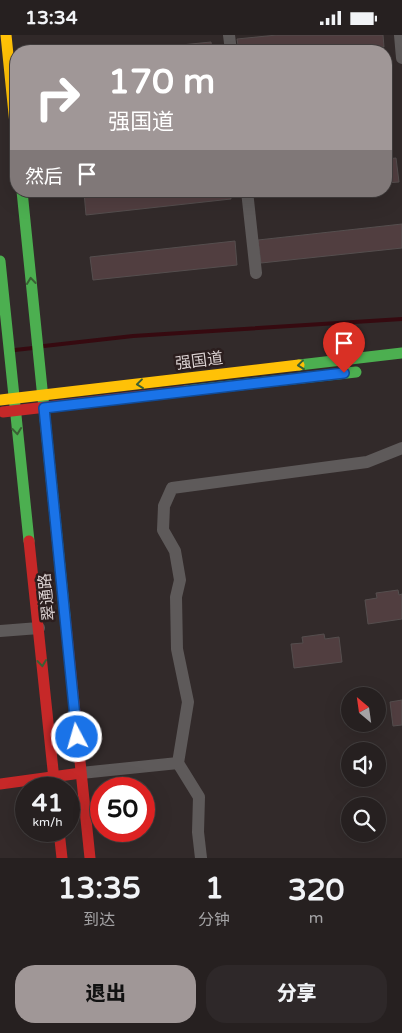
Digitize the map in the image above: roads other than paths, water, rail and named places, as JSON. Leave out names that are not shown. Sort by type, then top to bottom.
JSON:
[{"type":"main road","points":[[6,35],[10,75]]},
{"type":"main road","name":"翠通路","points":[[23,197],[39,362],[40,400],[90,858]]},
{"type":"main road","name":"翠通路","points":[[0,261],[53,777]]},
{"type":"main road","name":"强国道","points":[[0,412],[15,411],[40,400],[70,392],[402,353]]},
{"type":"main road","points":[[39,362],[53,381],[70,392]]},
{"type":"main road","points":[[11,365],[16,377],[40,400]]},
{"type":"main road","name":"强国道","points":[[0,400],[14,398],[72,405],[363,371]]},
{"type":"main road","points":[[70,777],[81,773]]},
{"type":"main road","points":[[0,784],[15,784]]},
{"type":"main road","points":[[60,842],[62,858]]},
{"type":"street","points":[[400,35],[402,58]]},
{"type":"street","points":[[248,197],[256,273]]},
{"type":"street","points":[[201,858],[198,832],[199,797],[178,763],[188,702],[177,649],[176,597],[180,580],[176,551],[163,530],[164,506],[172,488],[367,462],[402,447]]},
{"type":"street","points":[[0,631],[39,627]]},
{"type":"street","points":[[81,773],[178,763]]},
{"type":"waterway","points":[[44,346],[133,336],[402,319]]},
{"type":"waterway","points":[[15,350],[33,348]]}]
